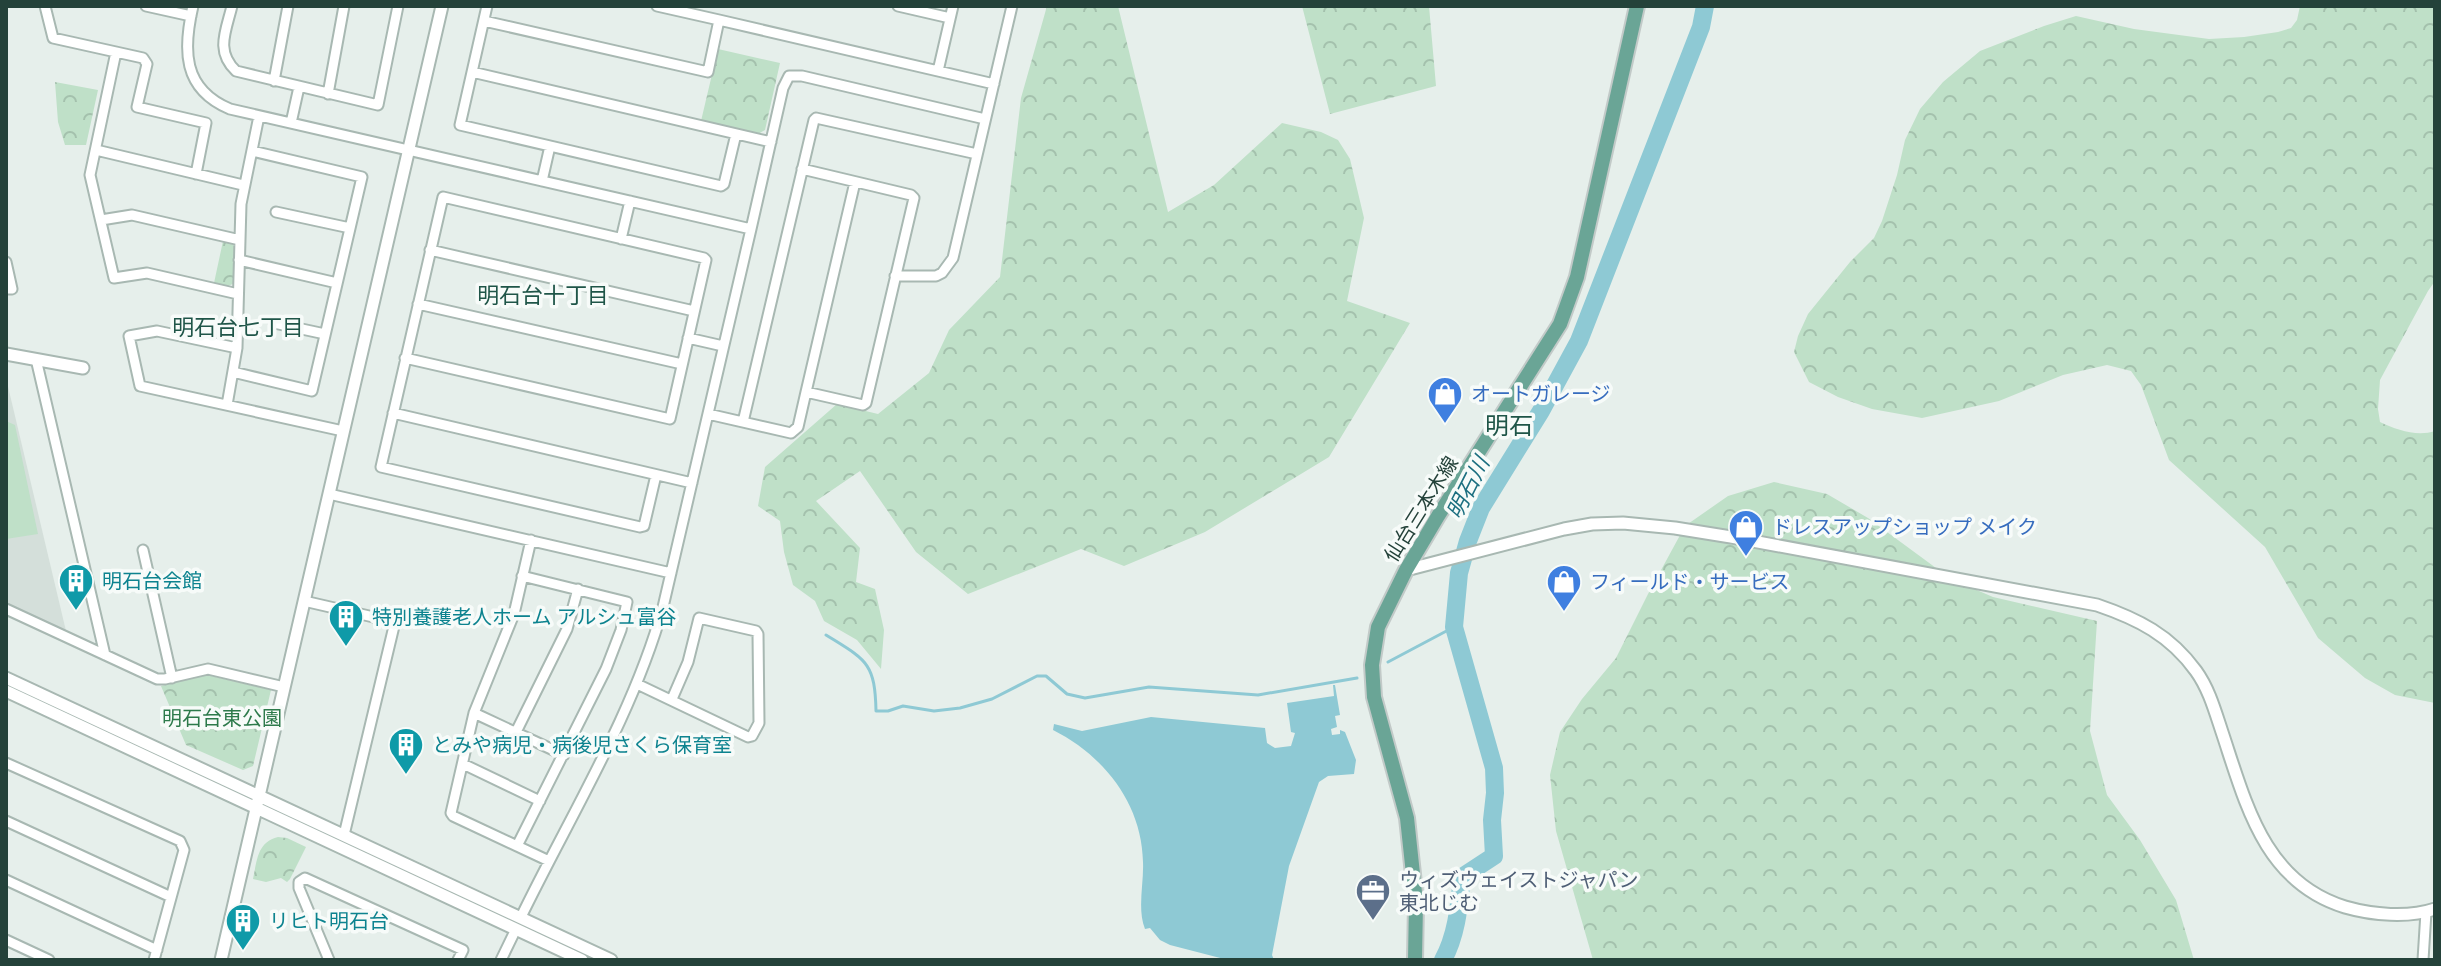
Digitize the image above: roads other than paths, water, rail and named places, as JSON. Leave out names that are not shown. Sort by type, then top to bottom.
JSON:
[{"type":"main road","name":"仙台三本木線","points":[[1415,960],[1416,902],[1407,818],[1374,697],[1372,652],[1378,627],[1406,570],[1534,368],[1569,303],[1637,6]]},
{"type":"street","points":[[45,6],[53,38],[143,58],[147,64],[137,107],[206,123],[196,174]]},
{"type":"street","points":[[232,6],[223,44],[224,56],[236,71],[378,105],[398,6]]},
{"type":"street","points":[[274,81],[288,6]]},
{"type":"street","points":[[328,94],[344,6]]},
{"type":"street","points":[[221,960],[442,6]]},
{"type":"street","points":[[487,6],[460,125],[721,186],[736,134]]},
{"type":"street","points":[[657,6],[994,84]]},
{"type":"street","points":[[898,6],[950,18]]},
{"type":"street","points":[[938,71],[953,6]]},
{"type":"street","points":[[895,276],[936,276],[949,264],[955,250],[1012,6]]},
{"type":"street","points":[[151,7],[192,11],[187,59],[197,83],[220,105],[751,229]]},
{"type":"street","points":[[484,21],[708,72],[719,20]]},
{"type":"street","points":[[116,52],[90,175],[114,278],[147,273],[238,294]]},
{"type":"street","points":[[472,72],[771,142]]},
{"type":"street","points":[[521,917],[637,684],[655,635],[785,81],[795,75],[985,119]]},
{"type":"street","points":[[291,123],[299,87]]},
{"type":"street","points":[[227,405],[237,348],[243,185],[259,116]]},
{"type":"street","points":[[743,422],[814,120],[977,154]]},
{"type":"street","points":[[542,181],[550,146]]},
{"type":"street","points":[[96,150],[243,185]]},
{"type":"street","points":[[233,372],[312,391],[362,177],[252,151]]},
{"type":"street","points":[[802,169],[914,198],[866,403],[863,405],[806,392]]},
{"type":"street","points":[[708,414],[791,433],[798,427],[855,182]]},
{"type":"street","points":[[405,358],[670,419],[704,258],[443,197],[405,358],[381,467],[640,527],[644,526],[656,475]]},
{"type":"street","points":[[621,239],[630,201]]},
{"type":"street","points":[[276,212],[350,228]]},
{"type":"street","points":[[101,220],[132,215],[240,240]]},
{"type":"street","points":[[430,250],[694,311]]},
{"type":"street","points":[[239,260],[337,283]]},
{"type":"street","points":[[6,262],[12,289],[6,289]]},
{"type":"street","points":[[418,304],[682,364]]},
{"type":"street","points":[[274,323],[325,334]]},
{"type":"street","points":[[237,348],[157,331],[129,336],[140,386],[343,431]]},
{"type":"street","points":[[688,338],[723,346]]},
{"type":"street","points":[[6,354],[83,368]]},
{"type":"street","points":[[36,359],[105,655]]},
{"type":"street","points":[[393,413],[692,483]]},
{"type":"street","points":[[329,494],[671,573]]},
{"type":"street","points":[[1406,570],[1564,529],[1623,523],[1662,526],[2097,605],[2127,615],[2167,639],[2197,673],[2209,694],[2247,807],[2266,847],[2291,877],[2330,902],[2360,911],[2393,914],[2430,910],[2423,960]]},
{"type":"street","points":[[531,540],[514,614],[474,713],[451,813],[549,861]]},
{"type":"street","points":[[143,550],[172,678]]},
{"type":"street","points":[[517,846],[611,656],[627,602],[522,576]]},
{"type":"street","points":[[516,732],[567,629],[578,589]]},
{"type":"street","points":[[304,601],[395,622],[344,835]]},
{"type":"street","points":[[6,609],[157,679],[208,669],[284,687]]},
{"type":"street","points":[[637,684],[748,737],[752,736],[759,723],[756,631],[699,618],[688,662],[672,699]]},
{"type":"street","points":[[6,678],[582,960]]},
{"type":"street","points":[[6,691],[258,802],[344,835],[611,960]]},
{"type":"street","points":[[474,713],[564,755]]},
{"type":"street","points":[[6,763],[180,841],[184,850],[155,955],[6,880]]},
{"type":"street","points":[[463,764],[540,801]]},
{"type":"street","points":[[6,821],[171,897]]},
{"type":"street","points":[[329,960],[299,888],[299,882],[305,878],[463,950],[458,960]]},
{"type":"street","points":[[501,960],[516,929]]},
{"type":"street","points":[[6,940],[49,960]]},
{"type":"water","points":[[1333,685],[1340,715],[1335,716],[1337,727],[1331,729],[1332,735],[1340,734],[1340,730],[1345,732],[1356,760],[1354,774],[1328,776],[1319,782],[1289,866],[1272,955],[1274,960],[1228,960],[1160,940],[1150,928],[1145,929],[1143,921],[1141,840],[1127,801],[1103,767],[1071,740],[1053,730],[1054,724],[1082,731],[1151,717],[1265,728],[1267,743],[1275,748],[1291,746],[1295,733],[1291,732],[1287,703],[1334,696]]},
{"type":"waterway","name":"明石川","points":[[1443,960],[1454,930],[1462,877],[1494,856],[1494,768],[1454,627],[1459,573],[1481,508],[1541,411],[1579,341],[1701,27],[1705,6]]},
{"type":"waterway","points":[[1388,662],[1454,627]]},
{"type":"waterway","points":[[826,635],[866,664],[873,682],[876,711],[903,706],[934,711],[960,708],[992,699],[1037,676],[1046,676],[1067,694],[1085,698],[1149,687],[1258,695],[1357,678]]},
{"type":"place","name":"オートガレージ","points":[[1445,425]]},
{"type":"place","name":"ドレスアップショップ メイク","points":[[1746,558]]},
{"type":"place","name":"明石台会館","points":[[76,612]]},
{"type":"place","name":"フィールド・サービス","points":[[1564,613]]},
{"type":"place","name":"特別養護老人ホーム アルシュ富谷","points":[[346,648]]},
{"type":"place","name":"とみや病児・病後児さくら保育室","points":[[406,776]]},
{"type":"place","name":"ウィズウェイストジャパン 東北じむ","points":[[1373,922]]},
{"type":"place","name":"リヒト明石台","points":[[243,952]]},
{"type":"district","name":"明石台十丁目","points":[[543,295]]},
{"type":"district","name":"明石台七丁目","points":[[238,327]]},
{"type":"district","name":"明石","points":[[1509,425]]},
{"type":"park label","name":"明石台東公園","points":[[222,718]]}]
